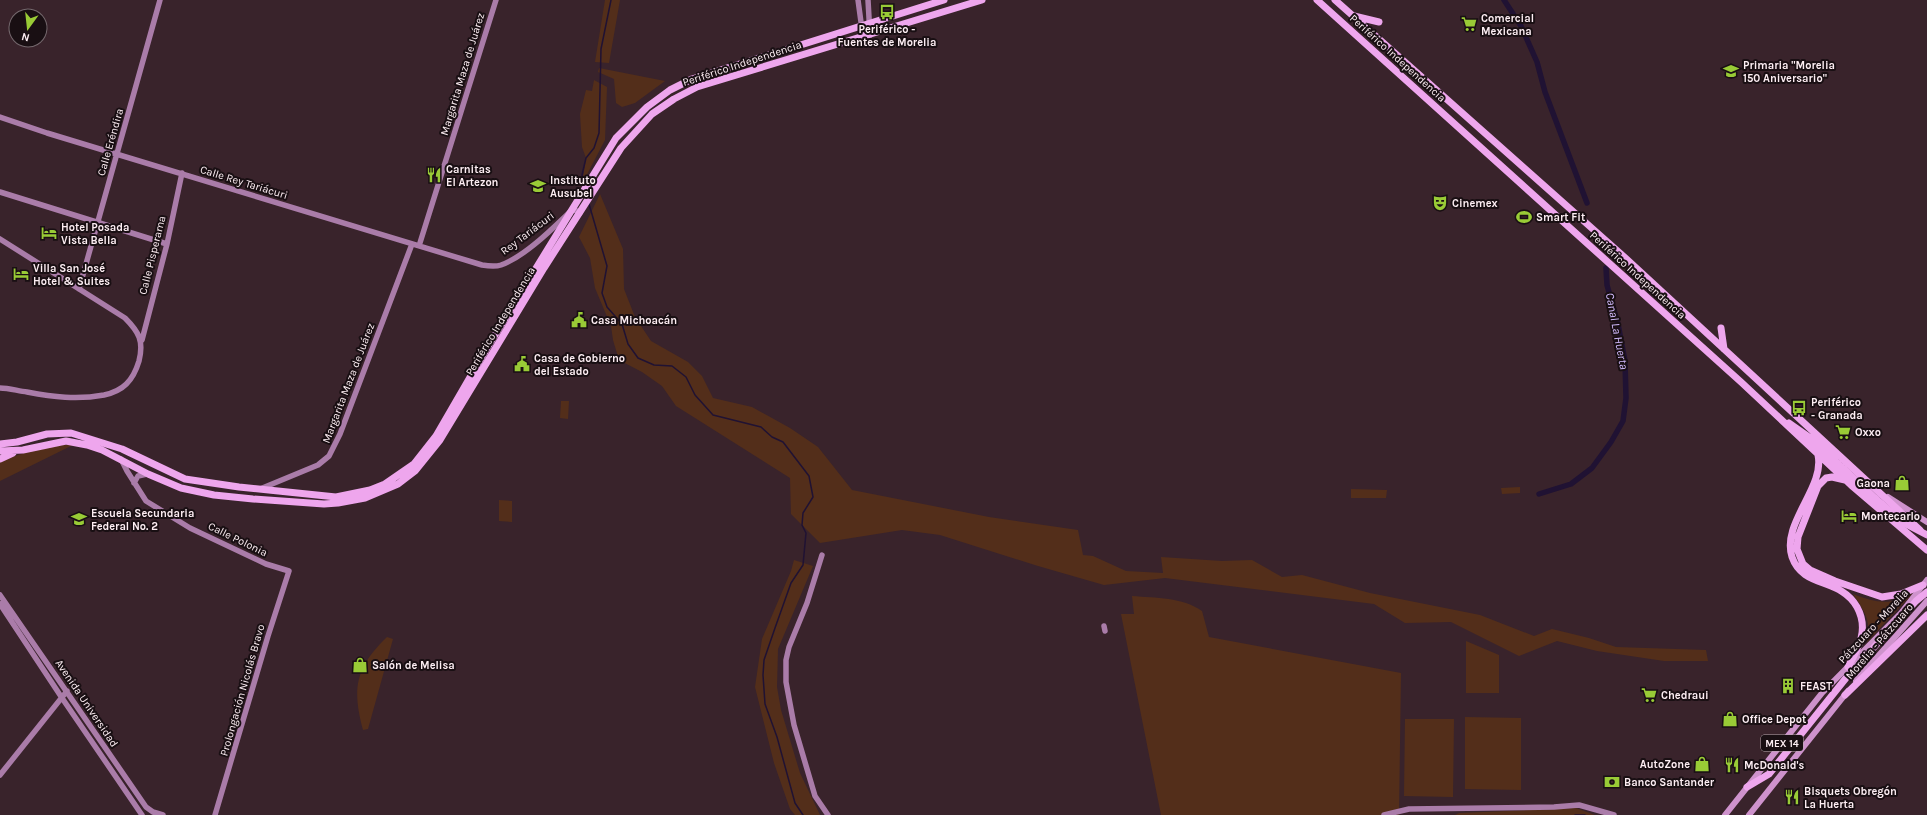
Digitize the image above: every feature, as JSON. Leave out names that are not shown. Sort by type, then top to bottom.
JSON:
[{"type":"highway","name":"Periférico Independencia","points":[[0,451],[22,450],[66,441],[87,445],[121,459],[148,474],[181,488],[214,495],[324,504],[365,498],[398,484],[415,471],[440,440],[579,210],[582,194],[616,138],[647,107],[670,90],[692,79],[944,0]]},
{"type":"highway","name":"Periférico Independencia","points":[[0,444],[18,442],[47,434],[72,432],[122,449],[185,479],[321,496],[348,495],[370,490],[385,484],[414,464],[436,436],[486,348],[579,210],[590,197],[621,148],[633,133],[652,114],[674,99],[697,88],[982,0]]},
{"type":"highway","name":"Periférico Independencia","points":[[1317,0],[1782,420],[1818,455],[1927,550]]},
{"type":"highway","name":"Periférico Independencia","points":[[1335,0],[1604,238],[1927,536]]},
{"type":"highway","points":[[1352,15],[1379,22]]},
{"type":"highway","points":[[1720,328],[1724,349]]},
{"type":"highway","points":[[1782,420],[1807,435],[1903,522],[1927,536]]},
{"type":"highway","points":[[0,459],[22,450]]},
{"type":"highway","points":[[1818,455],[1819,461],[1815,478],[1793,530],[1792,555],[1800,571],[1806,576],[1843,591],[1853,600],[1861,614],[1863,623],[1861,643],[1848,667]]},
{"type":"highway","points":[[1846,480],[1832,477],[1826,478],[1818,486],[1798,537],[1797,549],[1803,564],[1810,570],[1835,582],[1882,597],[1901,594],[1925,582]]},
{"type":"highway","points":[[1747,787],[1769,774],[1846,678],[1917,599],[1927,592]]},
{"type":"highway","points":[[1845,695],[1927,615]]},
{"type":"main road","points":[[1881,493],[1927,522]]},
{"type":"main road","name":"Pátzcuaro - Morelia","points":[[1747,787],[1822,693],[1901,613],[1925,582]]},
{"type":"main road","name":"Morelia - Pátzcuaro","points":[[1845,695],[1865,670],[1927,601]]},
{"type":"main road","name":"MEX 14","points":[[1749,815],[1845,695]]},
{"type":"main road","name":"MEX 14","points":[[1725,815],[1747,787]]},
{"type":"street","name":"Margarita Maza de Juárez","points":[[419,246],[496,0]]},
{"type":"street","points":[[858,0],[863,37]]},
{"type":"street","points":[[868,0],[871,23],[870,35]]},
{"type":"street","name":"Calle Eréndira","points":[[79,289],[159,2]]},
{"type":"street","name":"Calle Rey Tariácuri","points":[[0,117],[47,133],[482,265]]},
{"type":"street","name":"Calle Pisperama","points":[[0,388],[68,398],[86,398],[112,393],[122,389],[137,370],[141,343],[167,244],[182,173]]},
{"type":"street","points":[[0,192],[167,244]]},
{"type":"street","name":"Rey Tariácuri","points":[[482,265],[500,265],[510,260],[579,210]]},
{"type":"street","points":[[0,239],[125,318],[137,329],[141,343]]},
{"type":"street","name":"Margarita Maza de Juárez","points":[[260,489],[318,465],[329,456],[340,434],[412,244]]},
{"type":"street","name":"Calle Polonia","points":[[121,459],[146,501],[190,528],[266,564],[289,571]]},
{"type":"street","points":[[134,483],[138,476],[148,474]]},
{"type":"street","points":[[822,555],[807,603],[789,647],[786,660],[786,682],[794,725],[815,796],[828,815]]},
{"type":"street","name":"Prolongación Nicolás Bravo","points":[[215,815],[289,571]]},
{"type":"street","name":"Avenida Universidad","points":[[0,595],[146,807],[153,812],[163,815]]},
{"type":"street","name":"Avenida Universidad","points":[[0,604],[142,815]]},
{"type":"street","points":[[0,775],[67,691]]},
{"type":"street","points":[[1384,815],[1409,809],[1554,807],[1579,805],[1614,815]]},
{"type":"shaded area","points":[[605,0],[620,0],[609,63],[595,62]]},
{"type":"shaded area","points":[[599,68],[665,81],[635,103],[622,107],[616,103],[614,79],[598,72]]},
{"type":"shaded area","points":[[594,80],[607,87],[605,140],[582,184],[586,158],[582,147],[580,114],[586,90],[592,91]]},
{"type":"shaded area","points":[[600,194],[623,249],[624,289],[635,317],[651,341],[688,362],[702,376],[713,398],[752,407],[790,428],[818,447],[852,490],[989,517],[1078,530],[1083,555],[1093,556],[1126,571],[1163,573],[1161,557],[1222,561],[1252,560],[1282,577],[1302,575],[1370,593],[1480,615],[1534,636],[1552,629],[1589,638],[1616,647],[1706,650],[1708,661],[1664,661],[1597,651],[1557,641],[1519,656],[1451,622],[1405,623],[1374,604],[1165,578],[1104,585],[940,535],[902,530],[820,543],[791,514],[790,478],[676,406],[662,386],[642,372],[619,360],[613,340],[611,326],[595,288],[590,258],[579,237]]},
{"type":"shaded area","points":[[561,401],[569,401],[568,419],[560,418]]},
{"type":"shaded area","points":[[75,444],[0,481],[0,462],[37,450]]},
{"type":"shaded area","points":[[1520,487],[1520,493],[1502,494],[1501,488]]},
{"type":"shaded area","points":[[1351,489],[1387,490],[1386,498],[1351,498]]},
{"type":"shaded area","points":[[499,500],[512,501],[512,522],[499,521]]},
{"type":"shaded area","points":[[794,560],[813,566],[778,649],[777,687],[781,710],[800,773],[820,815],[795,815],[790,809],[774,763],[755,687],[762,639],[791,571]]},
{"type":"shaded area","points":[[1913,593],[1867,642],[1868,622],[1861,605],[1853,594],[1883,602],[1897,600]]},
{"type":"shaded area","points":[[1132,596],[1168,599],[1194,606],[1202,611],[1209,637],[1401,673],[1399,815],[1161,815],[1121,614],[1134,614]]},
{"type":"shaded area","points":[[387,637],[393,639],[368,729],[363,730],[357,691],[359,680],[362,669],[368,659]]},
{"type":"shaded area","points":[[1466,641],[1499,655],[1499,693],[1466,693]]},
{"type":"shaded area","points":[[1465,717],[1521,718],[1521,790],[1465,789]]},
{"type":"shaded area","points":[[1405,719],[1454,719],[1453,797],[1404,796]]},
{"type":"shaded area","points":[[1576,808],[1595,815],[1455,815],[1459,813]]},
{"type":"waterway","points":[[584,185],[582,175],[586,158],[594,148],[599,133],[601,49],[611,0]]},
{"type":"waterway","name":"Canal La Huerta","points":[[1504,0],[1521,26],[1537,62],[1545,92],[1587,203]]},
{"type":"waterway","points":[[589,204],[607,266],[602,293],[607,307],[622,324],[628,344],[638,358],[654,365],[672,366],[686,377],[695,395],[713,415],[761,427],[772,437],[783,442],[809,476],[813,497],[803,513],[802,525],[806,533],[803,565],[791,583],[764,660],[763,675],[765,704],[777,737],[795,803],[803,815]]},
{"type":"waterway","name":"Canal La Huerta","points":[[1539,494],[1571,484],[1592,468],[1611,442],[1623,421],[1626,398],[1625,361],[1618,324],[1607,285],[1606,268]]},
{"type":"waterway","points":[[1575,815],[1585,815]]},
{"type":"place","name":"Periférico - Fuentes de Morelia","points":[[887,12]]},
{"type":"place","name":"Comercial Mexicana","points":[[1469,24]]},
{"type":"place","name":"Primaria \"Morelia 150 Aniversario\"","points":[[1731,71]]},
{"type":"place","name":"Carnitas El Artezon","points":[[434,175]]},
{"type":"place","name":"Instituto Ausubel","points":[[538,186]]},
{"type":"place","name":"Cinemex","points":[[1440,203]]},
{"type":"place","name":"Smart Fit","points":[[1524,217]]},
{"type":"place","name":"Hotel Posada Vista Bella","points":[[49,233]]},
{"type":"place","name":"Villa San José Hotel & Suites","points":[[21,274]]},
{"type":"place","name":"Casa Michoacán","points":[[579,320]]},
{"type":"place","name":"Casa de Gobierno del Estado","points":[[522,364]]},
{"type":"place","name":"Periférico - Granada","points":[[1799,408]]},
{"type":"place","name":"Oxxo","points":[[1843,432]]},
{"type":"place","name":"Gaona","points":[[1902,483]]},
{"type":"place","name":"Montecarlo","points":[[1849,516]]},
{"type":"place","name":"Escuela Secundaria Federal No. 2","points":[[79,519]]},
{"type":"place","name":"Salón de Melisa","points":[[360,665]]},
{"type":"place","name":"FEAST","points":[[1788,686]]},
{"type":"place","name":"Chedraui","points":[[1649,695]]},
{"type":"place","name":"Office Depot","points":[[1730,719]]},
{"type":"place","name":"AutoZone","points":[[1702,764]]},
{"type":"place","name":"McDonald's","points":[[1732,765]]},
{"type":"place","name":"Banco Santander","points":[[1612,782]]},
{"type":"place","name":"Bisquets Obregón La Huerta","points":[[1792,797]]}]
